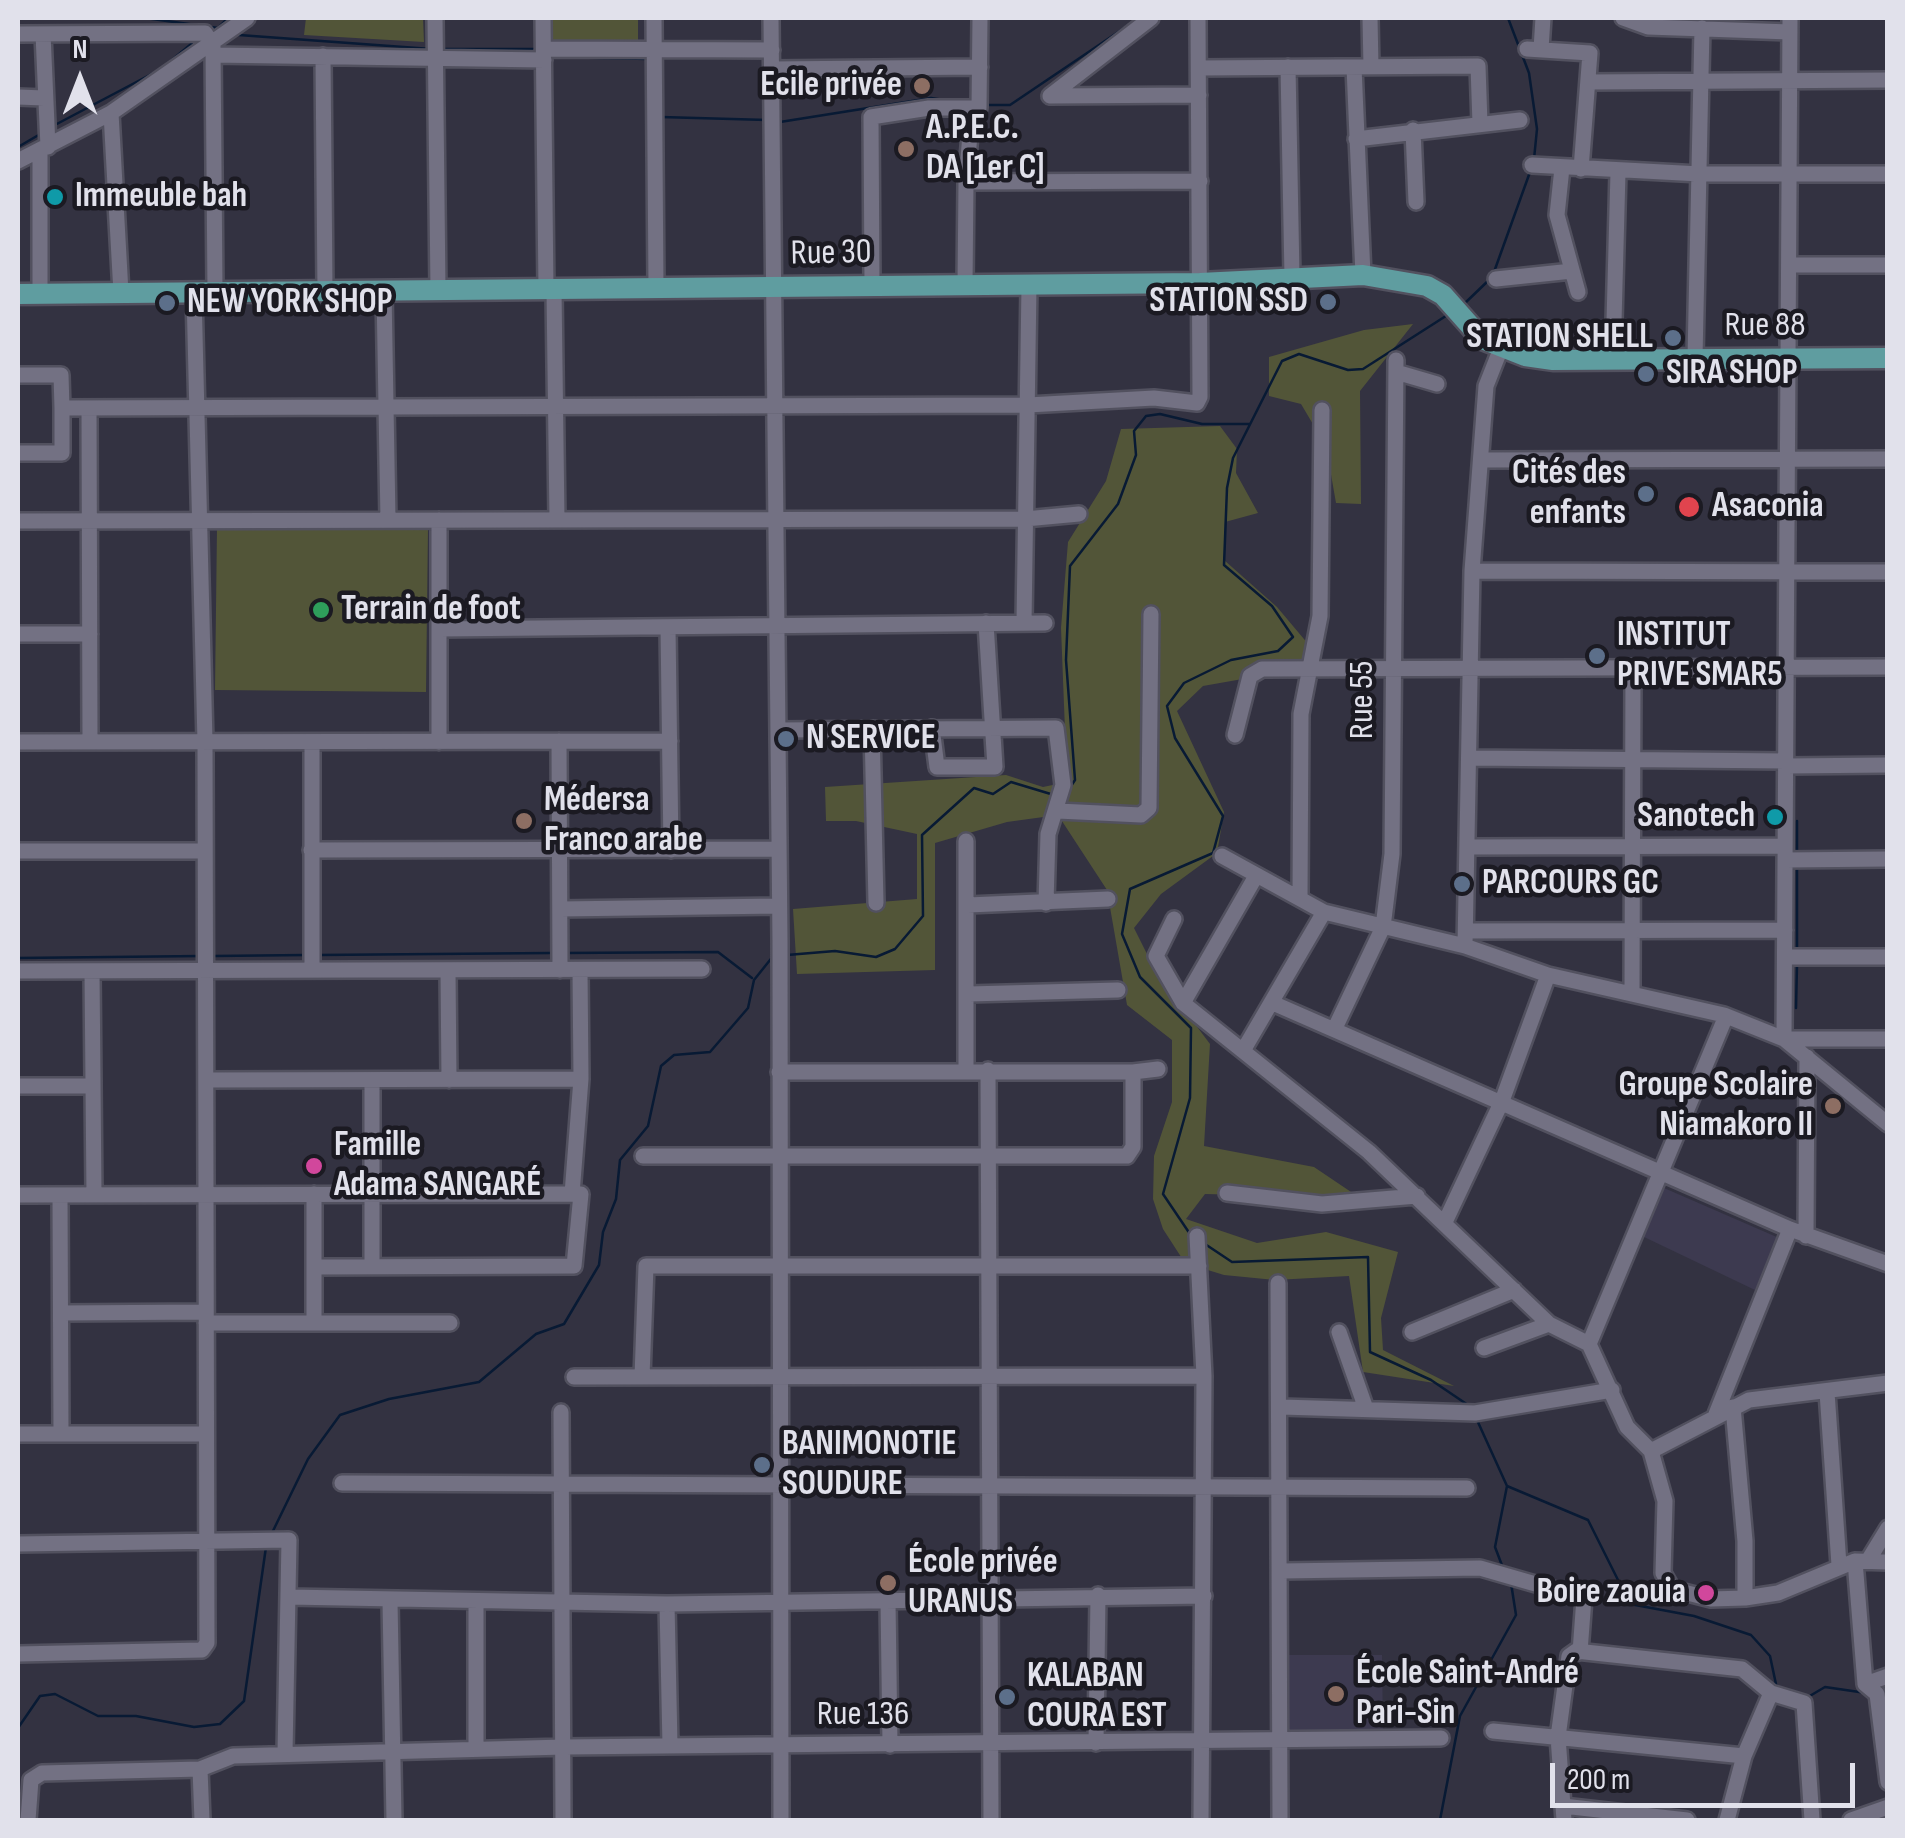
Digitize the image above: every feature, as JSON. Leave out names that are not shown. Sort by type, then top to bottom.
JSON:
[{"type":"main road","name":"Rue 30","points":[[18,294],[1200,283],[1363,275],[1414,282],[1443,296]]},
{"type":"main road","name":"Rue 88","points":[[1443,296],[1470,328],[1500,348],[1553,360],[1888,358]]},
{"type":"street","points":[[18,161],[111,113],[213,50],[247,18]]},
{"type":"street","points":[[435,18],[438,291]]},
{"type":"street","points":[[543,18],[557,520]]},
{"type":"street","points":[[654,18],[656,288]]},
{"type":"street","points":[[772,18],[780,940],[781,1820]]},
{"type":"street","points":[[965,285],[971,122],[980,108],[980,18]]},
{"type":"street","points":[[1151,18],[1050,96],[1199,95]]},
{"type":"street","points":[[62,408],[1028,404],[1154,398],[1196,403],[1200,397],[1198,18]]},
{"type":"street","points":[[1363,275],[1356,139],[1370,18]]},
{"type":"street","points":[[1543,18],[1534,49],[1590,54],[1581,169]]},
{"type":"street","points":[[1624,18],[1648,27],[1790,25],[1784,1039]]},
{"type":"street","points":[[18,34],[43,34],[92,25],[199,24],[213,50],[204,292],[195,408],[205,742],[208,1636],[202,1650],[18,1654]]},
{"type":"street","points":[[1695,358],[1702,28]]},
{"type":"street","points":[[40,294],[43,34]]},
{"type":"street","points":[[213,50],[324,56],[435,53],[654,57],[772,50]]},
{"type":"street","points":[[324,56],[325,292]]},
{"type":"street","points":[[1198,68],[1478,66],[1480,124]]},
{"type":"street","points":[[772,69],[980,67]]},
{"type":"street","points":[[1288,68],[1292,277]]},
{"type":"street","points":[[1588,82],[1888,80]]},
{"type":"street","points":[[18,97],[44,98]]},
{"type":"street","points":[[872,286],[871,117],[929,108],[980,108]]},
{"type":"street","points":[[111,113],[120,293]]},
{"type":"street","points":[[1356,139],[1520,120]]},
{"type":"street","points":[[1413,130],[1416,202]]},
{"type":"street","points":[[1532,165],[1618,172],[1888,174]]},
{"type":"street","points":[[1562,168],[1557,216],[1578,292]]},
{"type":"street","points":[[1613,360],[1618,172]]},
{"type":"street","points":[[966,182],[1200,181]]},
{"type":"street","points":[[1789,265],[1888,265]]},
{"type":"street","points":[[1496,278],[1572,272]]},
{"type":"street","points":[[1024,623],[1029,285]]},
{"type":"street","points":[[384,292],[388,520]]},
{"type":"street","points":[[1466,939],[1472,571],[1486,386],[1500,348]]},
{"type":"street","name":"Rue 55","points":[[1335,1028],[1383,927],[1392,854],[1396,366],[1437,384]]},
{"type":"street","points":[[18,375],[62,375],[62,453],[18,453]]},
{"type":"street","points":[[90,408],[90,742]]},
{"type":"street","points":[[1300,898],[1301,714],[1320,616],[1322,410]]},
{"type":"street","points":[[1482,460],[1888,460]]},
{"type":"street","points":[[18,521],[1025,519],[1080,514]]},
{"type":"street","points":[[439,520],[439,742]]},
{"type":"street","points":[[1472,571],[1888,572]]},
{"type":"street","points":[[1058,812],[1141,815],[1149,808],[1150,614]]},
{"type":"street","points":[[439,629],[1046,622]]},
{"type":"street","points":[[932,728],[935,762],[942,769],[994,767],[986,623]]},
{"type":"street","points":[[668,627],[670,850]]},
{"type":"street","points":[[18,634],[90,634]]},
{"type":"street","points":[[1235,736],[1254,671],[1308,666],[1888,667]]},
{"type":"street","points":[[1632,991],[1634,667]]},
{"type":"street","points":[[778,730],[1052,727],[1058,731],[1063,784],[1058,812],[1048,834],[1046,903]]},
{"type":"street","points":[[872,729],[876,903]]},
{"type":"street","points":[[560,741],[560,970]]},
{"type":"street","points":[[18,742],[670,741]]},
{"type":"street","points":[[312,742],[312,970]]},
{"type":"street","points":[[1470,758],[1888,766]]},
{"type":"street","points":[[966,841],[966,1069]]},
{"type":"street","points":[[1470,846],[1785,853],[1806,860],[1888,859]]},
{"type":"street","points":[[311,850],[778,849]]},
{"type":"street","points":[[18,851],[205,851]]},
{"type":"street","points":[[1222,856],[1324,912],[1383,927],[1466,939],[1785,930]]},
{"type":"street","points":[[1183,1003],[1256,876]]},
{"type":"street","points":[[968,905],[1108,899]]},
{"type":"street","points":[[560,910],[779,906]]},
{"type":"street","points":[[1244,1050],[1275,1004],[1324,912]]},
{"type":"street","points":[[1174,919],[1156,956],[1183,1003],[1417,1196],[1549,1324],[1589,1344],[1628,1427],[1651,1451],[1665,1502],[1666,1582],[1672,1589],[1710,1598],[1778,1593],[1854,1561],[1888,1528]]},
{"type":"street","points":[[1466,939],[1548,975],[1632,991],[1726,1016],[1784,1039],[1884,1118]]},
{"type":"street","points":[[1785,956],[1888,957]]},
{"type":"street","points":[[18,971],[702,969]]},
{"type":"street","points":[[92,970],[94,1194]]},
{"type":"street","points":[[448,970],[448,1080]]},
{"type":"street","points":[[572,1194],[581,1079],[580,970]]},
{"type":"street","points":[[1445,1222],[1502,1102],[1548,975]]},
{"type":"street","points":[[969,994],[1118,990]]},
{"type":"street","points":[[1275,1004],[1806,1236],[1888,1264]]},
{"type":"street","points":[[1589,1344],[1726,1016]]},
{"type":"street","points":[[1784,1039],[1888,1039]]},
{"type":"street","points":[[1806,1236],[1807,1058]]},
{"type":"street","points":[[779,1072],[1158,1069]]},
{"type":"street","points":[[988,1070],[991,1820]]},
{"type":"street","points":[[644,1156],[1126,1156],[1133,1147],[1133,1072]]},
{"type":"street","points":[[206,1080],[581,1079]]},
{"type":"street","points":[[372,1080],[372,1267]]},
{"type":"street","points":[[18,1086],[92,1086]]},
{"type":"street","points":[[1227,1193],[1322,1204],[1417,1196]]},
{"type":"street","points":[[18,1194],[581,1194],[574,1266],[314,1267]]},
{"type":"street","points":[[314,1194],[314,1323]]},
{"type":"street","points":[[60,1195],[61,1434]]},
{"type":"street","points":[[1716,1414],[1790,1229]]},
{"type":"street","points":[[1197,1236],[1204,1376],[1201,1820]]},
{"type":"street","points":[[642,1377],[646,1266],[1199,1266]]},
{"type":"street","points":[[1278,1283],[1282,1406],[1278,1488],[1282,1571],[1280,1820]]},
{"type":"street","points":[[1412,1332],[1514,1290]]},
{"type":"street","points":[[60,1313],[314,1323],[450,1323]]},
{"type":"street","points":[[1484,1348],[1549,1324]]},
{"type":"street","points":[[1339,1332],[1365,1406]]},
{"type":"street","points":[[574,1377],[1204,1376]]},
{"type":"street","points":[[1651,1451],[1749,1400],[1888,1383]]},
{"type":"street","points":[[1282,1406],[1365,1406],[1475,1413],[1612,1390]]},
{"type":"street","points":[[1827,1392],[1854,1561],[1865,1684],[1877,1694],[1888,1782]]},
{"type":"street","points":[[1733,1407],[1745,1540],[1745,1598]]},
{"type":"street","points":[[561,1412],[563,1820]]},
{"type":"street","points":[[18,1434],[206,1434]]},
{"type":"street","points":[[342,1483],[1468,1488]]},
{"type":"street","points":[[18,1544],[289,1540],[285,1753]]},
{"type":"street","points":[[1854,1561],[1888,1562]]},
{"type":"street","points":[[1282,1571],[1480,1568],[1584,1598],[1580,1652]]},
{"type":"street","points":[[1096,1743],[1098,1595]]},
{"type":"street","points":[[289,1597],[668,1604],[1204,1596]]},
{"type":"street","points":[[390,1601],[394,1820]]},
{"type":"street","points":[[476,1602],[476,1749]]},
{"type":"street","points":[[888,1602],[890,1745]]},
{"type":"street","points":[[668,1604],[670,1746]]},
{"type":"street","points":[[1686,1820],[1564,1813],[1558,1737],[1569,1656],[1580,1652],[1742,1669],[1772,1693],[1804,1703],[1812,1820]]},
{"type":"street","points":[[1865,1684],[1888,1676]]},
{"type":"street","points":[[1727,1820],[1744,1756],[1772,1693]]},
{"type":"street","points":[[1493,1732],[1744,1756]]},
{"type":"street","name":"Rue 136","points":[[28,1820],[31,1780],[42,1772],[200,1770],[233,1756],[564,1747],[991,1746],[1440,1738]]},
{"type":"street","points":[[200,1770],[202,1820]]},
{"type":"street","points":[[1851,1820],[1888,1807]]},
{"type":"shaded area","points":[[1664,1188],[1779,1238],[1755,1290],[1642,1236]]},
{"type":"shaded area","name":"École Saint-André Pari-Sin","points":[[1289,1655],[1382,1655],[1383,1732],[1288,1732]]},
{"type":"green space","points":[[306,18],[423,18],[424,42],[304,35]]},
{"type":"green space","points":[[545,18],[638,18],[638,47],[545,47]]},
{"type":"green space","points":[[1413,324],[1360,391],[1361,504],[1336,503],[1326,446],[1301,404],[1269,396],[1269,357],[1364,330]]},
{"type":"green space","points":[[1220,426],[1237,449],[1236,473],[1258,513],[1225,522],[1224,560],[1277,607],[1309,645],[1299,669],[1203,686],[1177,711],[1224,812],[1217,853],[1161,894],[1134,928],[1156,972],[1210,1044],[1204,1146],[1314,1167],[1360,1198],[1205,1194],[1186,1219],[1257,1243],[1326,1232],[1398,1252],[1381,1318],[1383,1350],[1454,1386],[1363,1372],[1349,1276],[1275,1280],[1224,1275],[1185,1263],[1163,1229],[1153,1199],[1154,1156],[1172,1102],[1172,1040],[1127,1005],[1107,890],[1058,815],[1007,822],[935,843],[935,970],[797,974],[793,909],[917,899],[917,834],[856,821],[826,821],[825,787],[1006,775],[1043,787],[1067,782],[1061,628],[1068,542],[1106,481],[1121,429]]},
{"type":"green space","name":"Terrain de foot","points":[[217,527],[428,529],[426,692],[215,690]]},
{"type":"waterway","points":[[145,18],[218,28],[228,18]]},
{"type":"waterway","points":[[987,105],[1010,105],[1139,18]]},
{"type":"waterway","points":[[1508,18],[1529,73],[1537,129],[1534,159]]},
{"type":"waterway","points":[[239,35],[431,49]]},
{"type":"waterway","points":[[167,64],[196,40]]},
{"type":"waterway","points":[[444,49],[536,49]]},
{"type":"waterway","points":[[552,57],[649,59]]},
{"type":"waterway","points":[[53,126],[161,69]]},
{"type":"waterway","points":[[780,122],[931,98],[950,101]]},
{"type":"waterway","points":[[661,117],[767,120]]},
{"type":"waterway","points":[[18,147],[42,133]]},
{"type":"waterway","points":[[1494,272],[1530,172]]},
{"type":"waterway","points":[[1464,304],[1490,279]]},
{"type":"waterway","points":[[200,303],[342,301]]},
{"type":"waterway","points":[[18,305],[67,304]]},
{"type":"waterway","points":[[1190,1234],[1163,1194],[1190,1098],[1191,1028],[1140,977],[1122,934],[1130,889],[1213,853],[1223,816],[1175,738],[1167,706],[1184,683],[1231,660],[1278,651],[1293,637],[1272,606],[1224,565],[1227,488],[1233,458],[1282,361],[1299,354],[1348,370],[1363,369],[1449,314]]},
{"type":"waterway","points":[[1067,792],[1075,780],[1066,660],[1070,566],[1118,504],[1136,455],[1134,431],[1146,416],[1160,414],[1202,424],[1249,424]]},
{"type":"waterway","points":[[787,955],[835,951],[876,957],[895,949],[923,916],[922,835],[974,788],[993,794],[1011,782],[1054,795]]},
{"type":"waterway","points":[[1797,821],[1797,852]]},
{"type":"waterway","points":[[1797,865],[1797,952]]},
{"type":"waterway","points":[[564,953],[718,952],[752,978]]},
{"type":"waterway","points":[[319,955],[551,953]]},
{"type":"waterway","points":[[214,956],[306,955]]},
{"type":"waterway","points":[[271,1535],[308,1459],[340,1415],[389,1399],[479,1382],[536,1334],[564,1324],[599,1265],[603,1232],[616,1199],[620,1160],[648,1126],[661,1066],[674,1055],[710,1052],[748,1008],[754,980],[774,955]]},
{"type":"waterway","points":[[18,958],[201,956]]},
{"type":"waterway","points":[[1796,1008],[1797,965]]},
{"type":"waterway","points":[[1205,1244],[1232,1262],[1368,1257],[1370,1352],[1431,1380],[1468,1405]]},
{"type":"waterway","points":[[1477,1420],[1507,1486],[1588,1520],[1630,1604],[1694,1616],[1751,1635],[1770,1656],[1777,1689]]},
{"type":"waterway","points":[[1503,1568],[1495,1547],[1507,1486]]},
{"type":"waterway","points":[[18,1728],[40,1696],[55,1694],[98,1716],[136,1716],[194,1727],[220,1724],[244,1701],[266,1547]]},
{"type":"waterway","points":[[1440,1820],[1460,1716],[1516,1615],[1511,1583]]},
{"type":"waterway","points":[[1808,1697],[1825,1687],[1866,1693]]},
{"type":"place","name":"Ecile privée","points":[[922,86]]},
{"type":"place","name":"A.P.E.C. DA [1er C]","points":[[906,149]]},
{"type":"place","name":"Immeuble bah","points":[[55,197]]},
{"type":"place","name":"STATION SSD","points":[[1328,302]]},
{"type":"place","name":"NEW YORK SHOP","points":[[167,303]]},
{"type":"place","name":"STATION SHELL","points":[[1673,338]]},
{"type":"place","name":"SIRA SHOP","points":[[1646,374]]},
{"type":"place","name":"Cités des enfants","points":[[1646,494]]},
{"type":"place","name":"Asaconia","points":[[1689,507]]},
{"type":"place","name":"Terrain de foot","points":[[321,610]]},
{"type":"place","name":"INSTITUT PRIVE SMAR5","points":[[1597,656]]},
{"type":"place","name":"N SERVICE","points":[[786,739]]},
{"type":"place","name":"Sanotech","points":[[1775,817]]},
{"type":"place","name":"Médersa Franco arabe","points":[[524,821]]},
{"type":"place","name":"PARCOURS GC","points":[[1462,884]]},
{"type":"place","name":"Groupe Scolaire Niamakoro II","points":[[1833,1106]]},
{"type":"place","name":"Famille Adama SANGARÉ","points":[[314,1166]]},
{"type":"place","name":"BANIMONOTIE SOUDURE","points":[[762,1465]]},
{"type":"place","name":"École privée URANUS","points":[[888,1583]]},
{"type":"place","name":"Boire zaouia","points":[[1706,1593]]},
{"type":"place","name":"École Saint-André Pari-Sin","points":[[1336,1694]]},
{"type":"place","name":"KALABAN COURA EST","points":[[1007,1697]]}]
